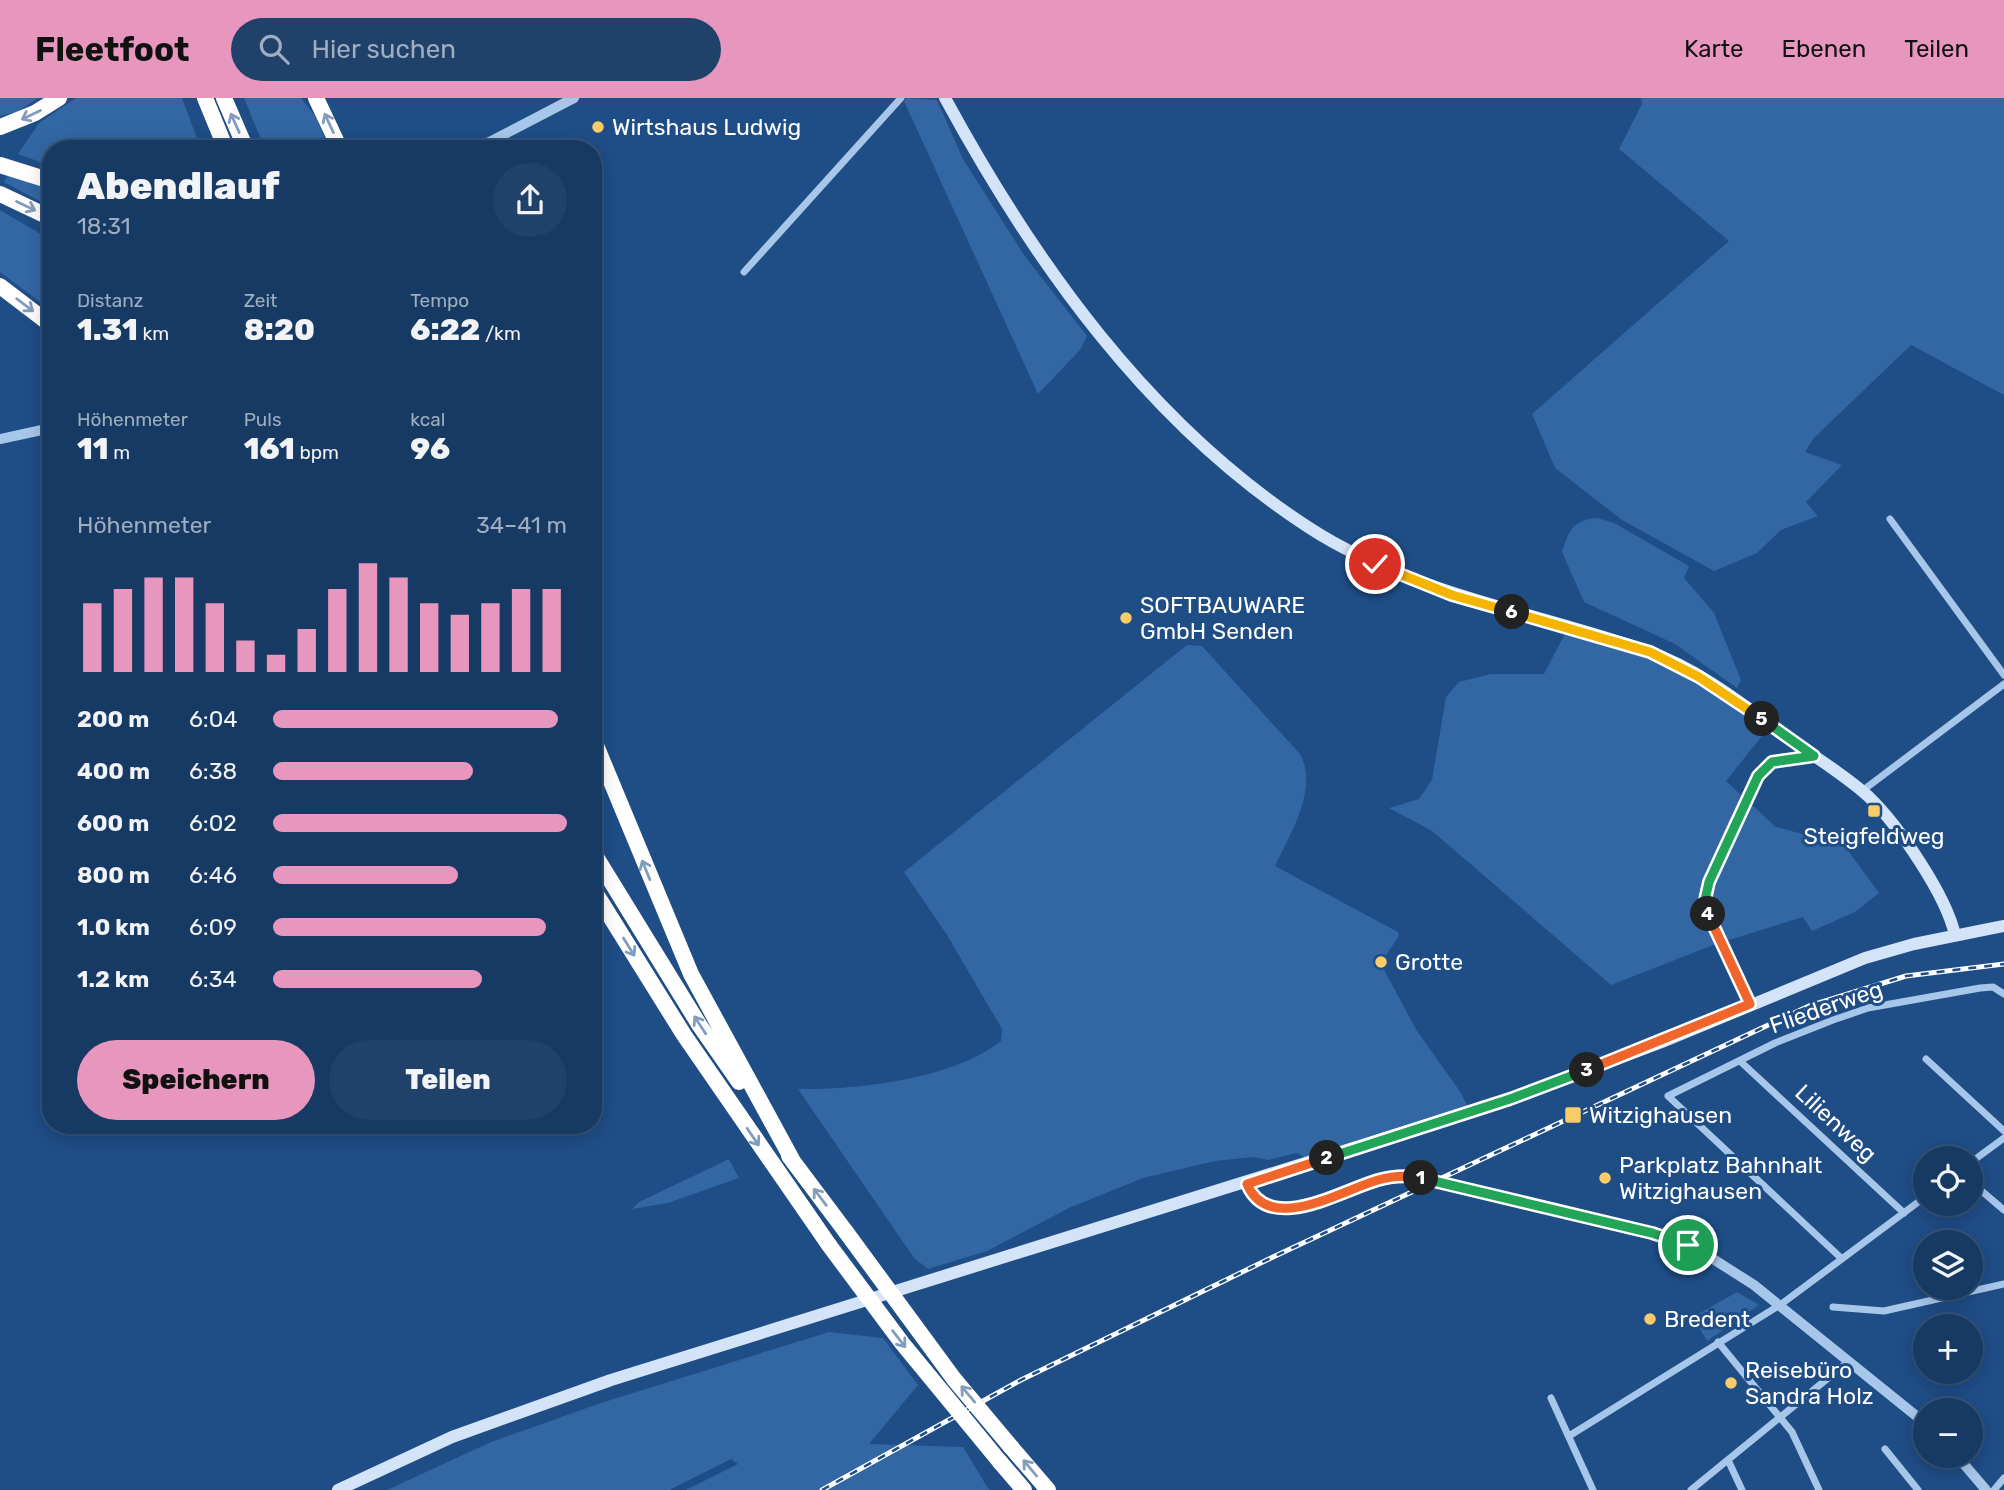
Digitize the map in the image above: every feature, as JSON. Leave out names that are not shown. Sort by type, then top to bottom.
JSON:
[{"type":"highway","points":[[0,127],[35,113],[59,98]]},
{"type":"highway","points":[[205,98],[222,140]]},
{"type":"highway","points":[[224,98],[242,140]]},
{"type":"highway","points":[[316,98],[336,140]]},
{"type":"highway","points":[[0,164],[42,178]]},
{"type":"highway","points":[[0,194],[42,214]]},
{"type":"highway","points":[[0,286],[42,318]]},
{"type":"highway","points":[[602,760],[691,974],[794,1163]]},
{"type":"highway","points":[[602,867],[700,1026],[794,1163],[954,1379],[1048,1490]]},
{"type":"highway","points":[[602,903],[684,1035],[829,1245],[902,1343],[1024,1490]]},
{"type":"main road","points":[[945,98],[1011,214],[1102,336],[1189,433],[1257,491],[1307,526],[1375,564],[1452,595],[1650,652],[1739,701],[1862,791],[1886,817],[1915,856],[1952,919],[1955,935]]},
{"type":"main road","points":[[338,1490],[452,1437],[611,1380],[1247,1184],[1510,1099],[1662,1042],[1865,958],[1955,935],[2004,926]]},
{"type":"street","points":[[493,140],[574,98]]},
{"type":"street","points":[[744,272],[901,98]]},
{"type":"street","points":[[0,439],[42,430]]},
{"type":"street","points":[[1890,519],[2004,675]]},
{"type":"street","points":[[1862,791],[2004,684]]},
{"type":"street","points":[[1750,1004],[1709,918],[1706,892],[1758,776],[1772,762],[1814,756]]},
{"type":"street","name":"Fliederweg","points":[[1841,1258],[1668,1096],[1802,1030],[1868,1008],[1980,988],[1993,987],[2004,994]]},
{"type":"street","points":[[1926,1059],[2004,1131]]},
{"type":"street","name":"Lilienweg","points":[[1741,1062],[1904,1213]]},
{"type":"street","points":[[1983,1153],[2004,1138]]},
{"type":"street","points":[[1247,1184],[1252,1195],[1260,1202],[1284,1210],[1308,1205],[1378,1180],[1398,1176],[1418,1178],[1682,1243],[1724,1265],[1780,1306],[1913,1413]]},
{"type":"street","points":[[1983,1192],[2004,1210]]},
{"type":"street","points":[[1569,1436],[1780,1306],[1913,1206]]},
{"type":"street","points":[[1833,1307],[1884,1311],[2004,1284]]},
{"type":"street","points":[[1718,1342],[1792,1432],[1819,1490]]},
{"type":"street","points":[[1691,1490],[1849,1361]]},
{"type":"street","points":[[1551,1398],[1593,1490]]},
{"type":"street","points":[[1885,1449],[1918,1490]]},
{"type":"street","points":[[1728,1460],[1742,1490]]},
{"type":"street","points":[[1967,1468],[1986,1490]]},
{"type":"street","points":[[1994,1490],[2004,1478]]},
{"type":"shaded area","points":[[0,98],[38,98],[17,112],[0,116]]},
{"type":"shaded area","points":[[76,98],[182,98],[198,140],[42,140],[42,163],[18,154],[39,123]]},
{"type":"shaded area","points":[[244,98],[301,98],[315,116],[325,140],[261,140]]},
{"type":"shaded area","points":[[907,98],[937,100],[963,159],[1024,255],[1087,336],[1080,350],[1038,394],[904,101]]},
{"type":"shaded area","points":[[1641,98],[2004,98],[2004,395],[1911,345],[1814,438],[1805,452],[1842,465],[1806,502],[1818,516],[1781,530],[1757,553],[1714,571],[1622,520],[1555,468],[1532,414],[1729,241],[1619,149],[1642,104]]},
{"type":"shaded area","points":[[8,175],[42,187],[42,202],[4,182]]},
{"type":"shaded area","points":[[0,210],[42,235],[42,303],[0,272]]},
{"type":"shaded area","points":[[1598,518],[1614,523],[1689,566],[1684,578],[1714,613],[1741,680],[1737,688],[1675,644],[1584,602],[1562,552],[1567,538],[1578,523]]},
{"type":"shaded area","points":[[1568,628],[1650,654],[1699,679],[1770,726],[1726,781],[1776,827],[1844,845],[1879,893],[1855,912],[1812,931],[1803,917],[1716,944],[1611,985],[1432,831],[1389,808],[1419,799],[1432,780],[1446,697],[1459,682],[1491,674],[1544,674]]},
{"type":"shaded area","points":[[1187,645],[1202,646],[1300,754],[1305,768],[1304,796],[1295,826],[1275,866],[1398,932],[1399,936],[1383,960],[1383,968],[1417,1031],[1461,1093],[1470,1112],[1312,1162],[1297,1153],[1268,1160],[1254,1157],[1215,1161],[1143,1178],[1069,1208],[987,1251],[928,1269],[914,1258],[798,1089],[848,1087],[904,1080],[957,1065],[1001,1041],[1002,1029],[947,935],[904,872]]},
{"type":"shaded area","points":[[729,1159],[739,1178],[668,1203],[632,1209],[639,1202]]},
{"type":"shaded area","points":[[1737,1292],[1759,1305],[1707,1341],[1693,1317]]},
{"type":"shaded area","points":[[829,1332],[883,1338],[918,1385],[869,1444],[963,1447],[989,1490],[686,1490],[738,1464],[731,1459],[669,1490],[387,1490],[491,1442],[601,1403]]},
{"type":"railway","points":[[822,1490],[1021,1380],[1273,1257],[1809,1006],[1906,976],[2004,964]]},
{"type":"place","name":"Wirtshaus Ludwig","points":[[598,127]]},
{"type":"place","name":"SOFTBAUWARE GmbH Senden","points":[[1126,618]]},
{"type":"place","name":"Steigfeldweg","points":[[1874,811]]},
{"type":"place","name":"Grotte","points":[[1381,962]]},
{"type":"place","name":"Witzighausen","points":[[1573,1115]]},
{"type":"place","name":"Parkplatz Bahnhalt Witzighausen","points":[[1605,1178]]},
{"type":"place","name":"Bredent","points":[[1650,1319]]},
{"type":"place","name":"Reisebüro Sandra Holz","points":[[1731,1383]]},
{"type":"route","points":[[1375,564],[1452,595],[1650,652],[1739,701],[1814,756],[1772,762],[1758,776],[1706,892],[1709,918],[1750,1004],[1662,1042],[1510,1099],[1247,1184],[1252,1195],[1260,1202],[1284,1210],[1308,1205],[1378,1180],[1398,1176],[1418,1178],[1652,1233],[1688,1245]]}]
